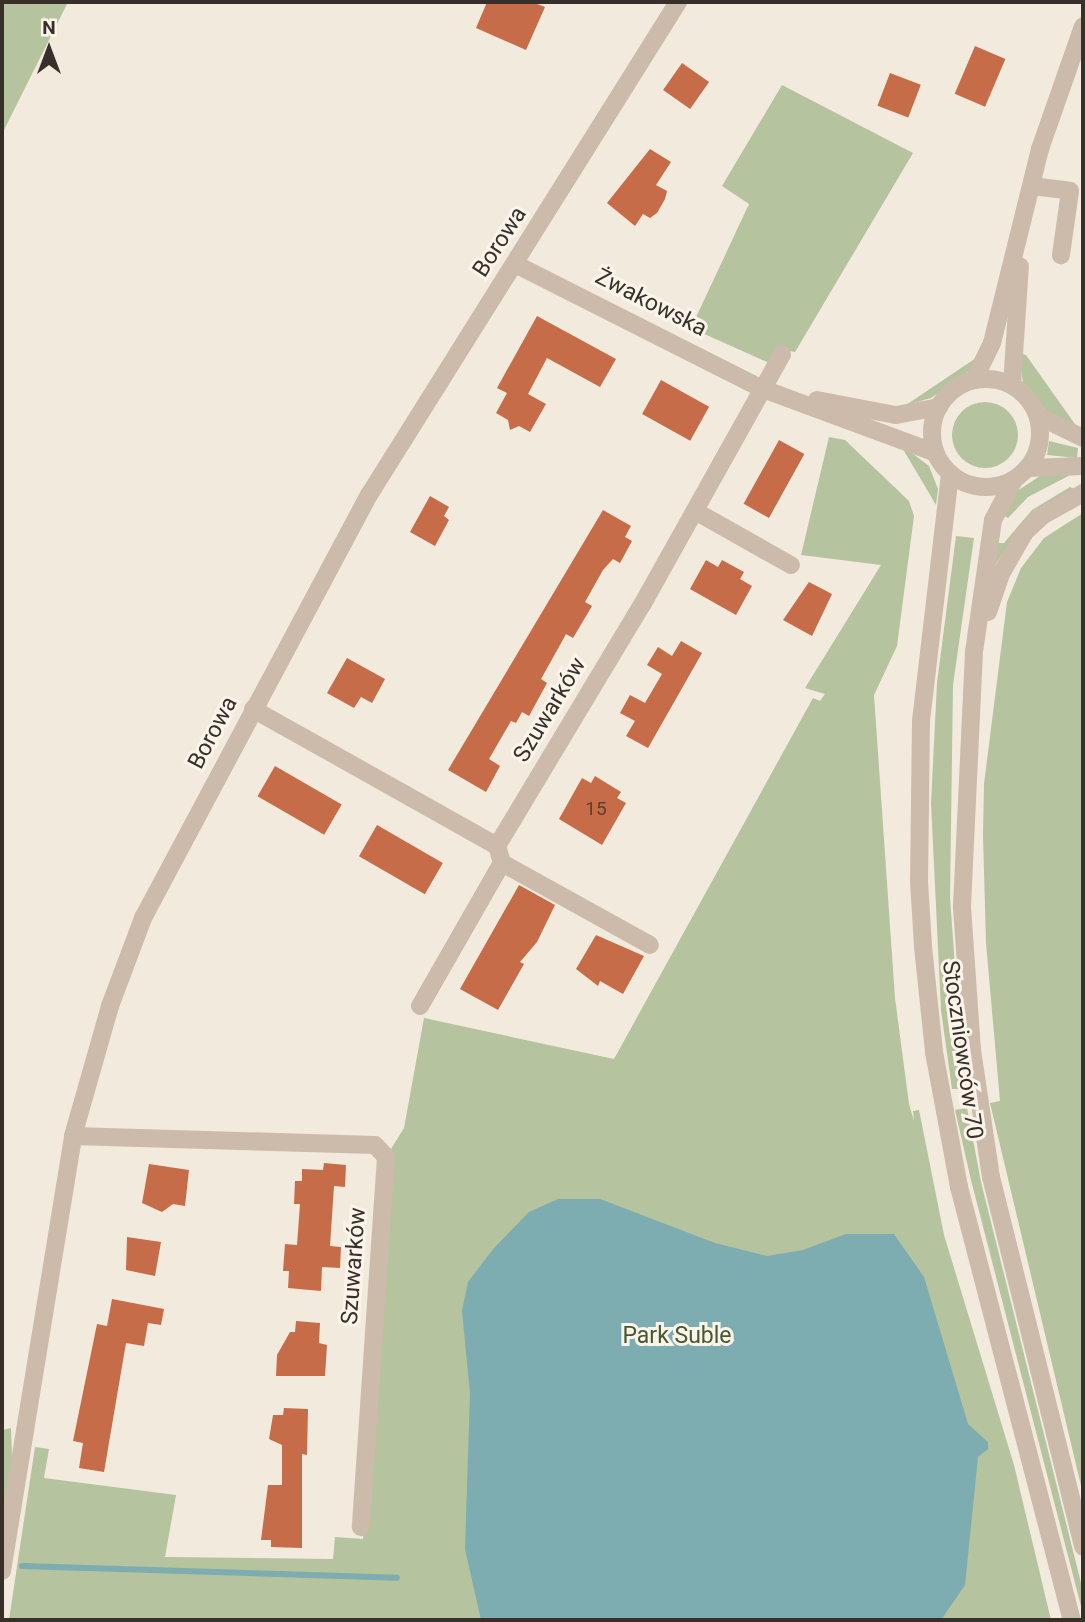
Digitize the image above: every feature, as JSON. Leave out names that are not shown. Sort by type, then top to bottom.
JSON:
[{"type":"street","name":"Borowa","points":[[2,1571],[74,1136],[110,1006],[143,918],[369,495],[442,372],[517,264],[678,2]]},
{"type":"street","points":[[974,380],[992,343],[1051,111],[1083,26]]},
{"type":"street","points":[[1032,186],[1070,191],[1060,255]]},
{"type":"street","points":[[1012,385],[1026,210]]},
{"type":"street","name":"Żwakowska","points":[[517,264],[762,388],[936,453]]},
{"type":"street","name":"Szuwarków","points":[[420,1006],[500,854],[782,355]]},
{"type":"street","points":[[974,380],[1012,385],[1028,398],[1038,416],[1040,443],[1028,468],[1014,480],[981,487],[950,474],[936,453],[933,429],[939,407],[954,390],[974,380]]},
{"type":"street","name":"Żwakowska","points":[[762,388],[886,414],[939,407]]},
{"type":"street","points":[[1038,416],[1083,438]]},
{"type":"street","points":[[1028,468],[1083,466]]},
{"type":"street","name":"Stoczniowców 70","points":[[950,474],[921,720],[919,881],[927,986],[959,1187],[1072,1620]]},
{"type":"street","name":"Stoczniowców 70","points":[[1014,480],[993,520],[974,652],[962,907],[972,1050],[991,1177],[1083,1547]]},
{"type":"street","points":[[974,652],[1001,574],[1025,532],[1042,516],[1083,493]]},
{"type":"street","points":[[695,511],[791,565]]},
{"type":"street","points":[[253,709],[650,945]]},
{"type":"street","name":"Szuwarków","points":[[74,1136],[375,1145],[386,1157],[361,1527]]},
{"type":"green space","points":[[2,2],[68,2],[2,134]]},
{"type":"green space","points":[[782,85],[913,153],[795,352],[776,349],[769,363],[691,328],[749,204],[722,186]]},
{"type":"green space","points":[[1019,353],[1026,355],[1077,427],[1049,414],[1023,384]]},
{"type":"green space","points":[[976,358],[972,369],[931,398],[906,405]]},
{"type":"green space","points":[[978,402],[992,402],[1004,407],[1013,416],[1018,435],[1016,448],[1009,459],[992,468],[978,468],[966,463],[957,454],[952,442],[952,428],[957,416],[966,407]]},
{"type":"green space","name":"Park Suble","points":[[829,437],[845,440],[909,501],[914,516],[897,646],[874,695],[895,998],[909,1104],[914,1121],[913,1111],[919,1110],[944,1235],[1014,1465],[1051,1620],[9,1620],[35,1447],[49,1449],[44,1478],[176,1495],[165,1557],[333,1559],[335,1537],[363,1539],[386,1157],[404,1128],[424,1018],[614,1059],[813,698],[820,701],[825,694],[805,688],[881,565],[801,555]]},
{"type":"green space","points":[[1049,441],[1078,448],[1077,458],[1047,455]]},
{"type":"green space","points":[[900,444],[929,466],[938,489],[936,505]]},
{"type":"green space","points":[[1074,473],[1028,497],[1008,518],[1003,515],[1017,491],[1040,476]]},
{"type":"green space","points":[[1070,487],[1074,489],[1035,510],[1019,528],[994,567],[996,543],[1004,543],[1032,510]]},
{"type":"green space","points":[[1083,513],[1083,1494],[990,1103],[1000,1101],[986,943],[983,835],[984,784],[1007,602],[1021,568],[1044,538]]},
{"type":"green space","points":[[956,536],[974,538],[953,685],[950,898],[964,1089],[952,1089],[941,1010],[931,803],[937,683]]},
{"type":"green space","points":[[967,1108],[981,1182],[1083,1591],[1083,1614],[971,1180],[955,1110]]},
{"type":"green space","points":[[11,1428],[12,1460],[2,1524],[2,1430]]},
{"type":"water","points":[[558,1199],[600,1199],[715,1243],[767,1256],[803,1250],[846,1234],[894,1234],[924,1277],[968,1424],[988,1442],[988,1449],[978,1457],[965,1585],[941,1620],[481,1620],[465,1549],[470,1393],[462,1311],[468,1282],[494,1248],[529,1212]]},
{"type":"building","points":[[487,2],[532,2],[545,7],[526,50],[476,28]]},
{"type":"building","points":[[975,46],[1005,59],[985,107],[955,94]]},
{"type":"building","points":[[682,63],[709,82],[690,109],[663,90]]},
{"type":"building","points":[[890,73],[921,85],[908,118],[877,106]]},
{"type":"building","points":[[650,149],[671,162],[656,185],[667,191],[657,213],[650,218],[643,214],[635,226],[607,203]]},
{"type":"building","points":[[537,316],[616,359],[600,387],[547,358],[528,394],[546,404],[530,432],[519,426],[510,430],[508,420],[496,413],[507,393],[497,388]]},
{"type":"building","points":[[661,380],[709,407],[690,441],[642,414]]},
{"type":"building","points":[[779,440],[804,454],[769,518],[744,504]]},
{"type":"building","points":[[430,496],[449,507],[444,516],[449,520],[435,546],[410,532]]},
{"type":"building","points":[[603,510],[631,526],[625,537],[632,541],[620,563],[613,559],[603,570],[585,602],[592,606],[573,638],[566,634],[541,679],[547,683],[529,716],[522,712],[516,723],[511,721],[489,759],[500,766],[486,792],[448,770]]},
{"type":"building","points":[[706,560],[718,567],[722,560],[744,572],[740,579],[752,586],[736,615],[690,589]]},
{"type":"building","points":[[809,582],[832,594],[812,636],[783,620]]},
{"type":"building","points":[[681,641],[702,653],[648,748],[626,736],[635,721],[620,713],[630,695],[645,703],[662,674],[647,665],[658,647],[672,656]]},
{"type":"building","points":[[347,658],[385,679],[372,703],[361,697],[354,708],[327,693]]},
{"type":"building","points":[[275,766],[342,804],[324,835],[258,796]]},
{"type":"building","points":[[595,776],[621,792],[617,798],[626,803],[602,845],[559,819],[582,778],[591,783]]},
{"type":"building","points":[[377,825],[443,863],[425,894],[359,856]]},
{"type":"building","points":[[519,885],[555,905],[537,942],[520,962],[524,964],[498,1010],[460,989]]},
{"type":"building","points":[[596,935],[644,956],[623,994],[600,981],[598,986],[576,969]]},
{"type":"building","points":[[324,1163],[346,1165],[345,1187],[334,1186],[330,1246],[341,1247],[340,1268],[322,1267],[321,1291],[288,1288],[289,1271],[283,1271],[285,1244],[297,1245],[300,1204],[294,1204],[295,1181],[302,1181],[302,1169],[323,1170]]},
{"type":"building","points":[[149,1164],[189,1170],[185,1206],[173,1204],[162,1212],[142,1203]]},
{"type":"building","points":[[127,1237],[161,1242],[155,1276],[126,1270]]},
{"type":"building","points":[[112,1299],[164,1309],[161,1325],[148,1323],[144,1346],[126,1343],[104,1472],[79,1468],[83,1443],[73,1441],[97,1324],[107,1326]]},
{"type":"building","points":[[296,1321],[320,1323],[319,1343],[327,1345],[325,1376],[276,1376],[277,1355],[290,1332],[295,1332]]},
{"type":"building","points":[[284,1408],[308,1409],[307,1455],[302,1454],[302,1548],[271,1547],[271,1540],[261,1540],[268,1485],[282,1485],[282,1445],[269,1439],[273,1415],[283,1415]]},
{"type":"waterway","points":[[22,1566],[397,1578]]}]
